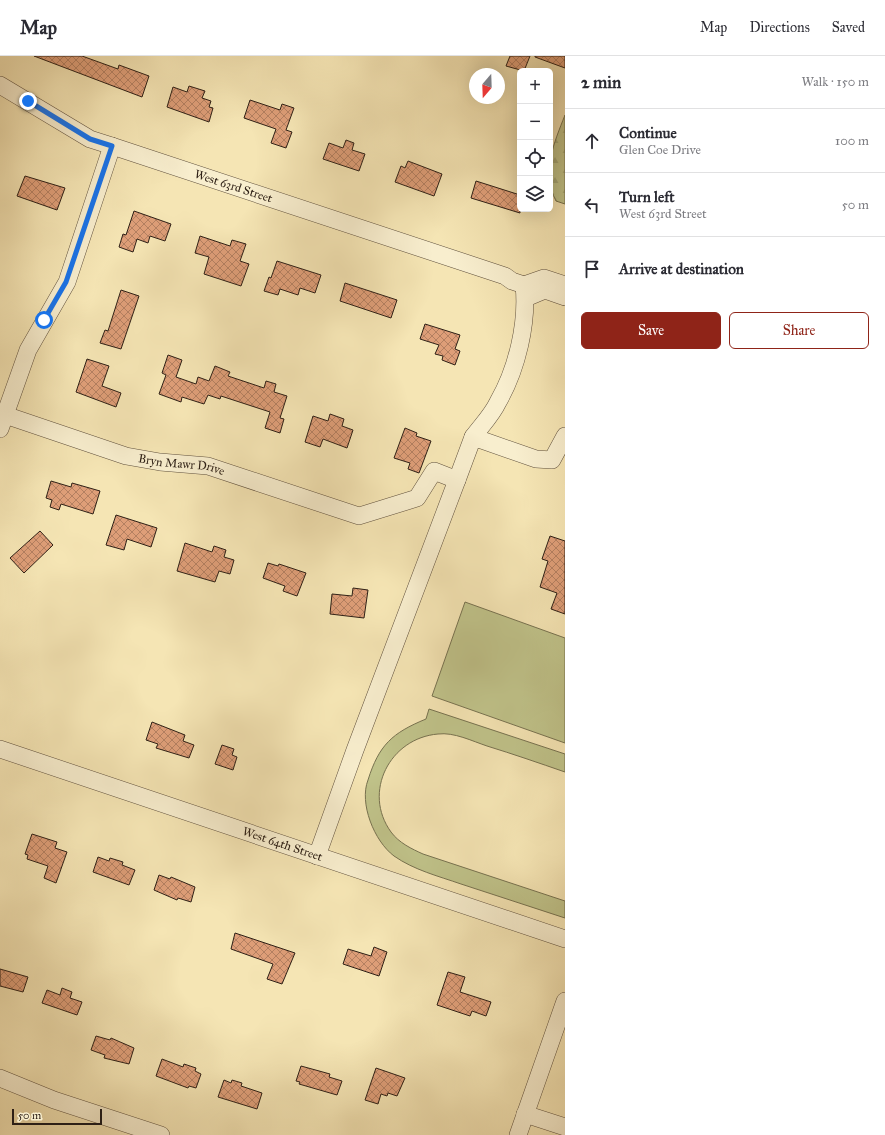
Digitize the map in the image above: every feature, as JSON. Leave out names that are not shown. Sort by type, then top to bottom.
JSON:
[{"type":"street","name":"West 63rd Street","points":[[0,84],[90,139],[506,276],[525,291]]},
{"type":"street","points":[[2,422],[28,350],[66,282],[112,146]]},
{"type":"street","points":[[317,856],[355,750],[473,437],[498,403],[517,359],[525,291],[544,278],[565,285]]},
{"type":"street","points":[[525,291],[545,290],[565,297]]},
{"type":"street","name":"Bryn Mawr Drive","points":[[2,422],[126,456],[160,462],[208,466],[359,516],[416,498],[434,471],[457,480]]},
{"type":"street","points":[[473,437],[536,459],[552,460],[565,436]]},
{"type":"street","name":"West 64th Street","points":[[0,749],[565,939]]},
{"type":"street","points":[[518,1135],[565,1001]]},
{"type":"street","points":[[0,1078],[54,1100],[161,1135]]},
{"type":"street","points":[[525,1114],[565,1127]]},
{"type":"green space","points":[[565,115],[565,204],[556,201],[553,193],[553,147]]},
{"type":"green space","points":[[465,602],[565,638],[565,743],[432,696]]},
{"type":"green space","points":[[429,709],[565,754],[565,772],[463,737],[450,734],[438,734],[421,738],[406,745],[394,756],[380,784],[379,800],[383,816],[391,832],[410,848],[423,854],[565,901],[565,918],[418,869],[394,856],[380,841],[370,821],[365,799],[368,780],[372,768],[382,749],[388,742],[404,730],[426,719]]},
{"type":"building","points":[[34,56],[82,56],[118,69],[119,65],[149,76],[142,97]]},
{"type":"building","points":[[510,56],[530,56],[525,68],[517,69],[506,66]]},
{"type":"building","points":[[565,56],[565,68],[535,57]]},
{"type":"building","points":[[189,86],[205,91],[202,98],[211,101],[209,107],[213,108],[209,122],[167,107],[173,87],[187,92]]},
{"type":"building","points":[[250,100],[280,110],[282,104],[294,108],[286,130],[292,132],[286,148],[271,143],[276,129],[244,118]]},
{"type":"building","points":[[346,140],[354,143],[352,150],[365,154],[359,171],[323,159],[329,143],[343,148]]},
{"type":"building","points":[[408,161],[442,174],[434,196],[395,182],[401,166],[405,168]]},
{"type":"building","points":[[25,176],[65,188],[57,210],[17,196]]},
{"type":"building","points":[[476,181],[517,194],[517,212],[520,213],[471,198]]},
{"type":"building","points":[[134,211],[171,224],[165,241],[150,236],[148,243],[137,239],[133,252],[119,247],[123,234],[126,235]]},
{"type":"building","points":[[200,236],[230,246],[232,240],[246,244],[240,261],[249,264],[241,286],[204,274],[209,257],[195,253]]},
{"type":"building","points":[[277,261],[321,275],[315,293],[300,288],[298,295],[280,289],[278,295],[264,291],[269,277],[271,278]]},
{"type":"building","points":[[345,283],[397,300],[391,318],[340,301]]},
{"type":"building","points":[[121,290],[139,296],[121,349],[100,343],[105,330],[108,331]]},
{"type":"building","points":[[425,324],[460,335],[455,349],[460,351],[455,365],[442,360],[443,356],[435,354],[439,345],[420,339]]},
{"type":"building","points":[[168,355],[182,360],[176,377],[196,384],[198,377],[209,381],[215,366],[230,372],[228,376],[264,388],[266,381],[276,384],[274,392],[287,396],[280,418],[284,419],[280,433],[265,428],[270,412],[221,396],[220,399],[208,395],[204,404],[182,397],[181,402],[159,394],[166,375],[162,373]]},
{"type":"building","points":[[87,359],[109,366],[102,386],[121,393],[116,407],[76,392]]},
{"type":"building","points":[[330,414],[344,419],[342,426],[353,430],[347,448],[323,439],[320,447],[305,442],[313,416],[328,421]]},
{"type":"building","points":[[405,428],[417,433],[416,436],[431,441],[419,473],[408,469],[410,463],[394,458]]},
{"type":"building","points":[[51,481],[71,487],[72,483],[100,491],[93,514],[61,504],[59,510],[50,507],[52,500],[46,498]]},
{"type":"building","points":[[116,515],[157,528],[151,547],[127,539],[124,550],[106,545]]},
{"type":"building","points":[[40,531],[53,545],[24,573],[10,558]]},
{"type":"building","points":[[550,536],[565,541],[565,614],[551,609],[557,593],[540,587],[548,561],[542,559]]},
{"type":"building","points":[[185,543],[212,552],[214,546],[226,550],[224,557],[234,560],[230,574],[219,571],[215,582],[177,571]]},
{"type":"building","points":[[268,563],[278,566],[279,564],[306,573],[297,596],[283,591],[285,586],[263,578]]},
{"type":"building","points":[[353,588],[368,590],[364,618],[330,614],[332,594],[352,596]]},
{"type":"building","points":[[152,722],[185,735],[183,741],[194,745],[189,758],[156,748],[158,744],[146,740]]},
{"type":"building","points":[[222,745],[234,749],[232,755],[237,757],[233,770],[215,764]]},
{"type":"building","points":[[32,834],[57,842],[55,848],[67,852],[56,883],[44,878],[48,866],[27,859],[28,855],[25,854]]},
{"type":"building","points":[[98,857],[109,861],[110,858],[123,862],[122,865],[135,870],[129,885],[93,872]]},
{"type":"building","points":[[159,875],[170,879],[171,877],[195,887],[191,902],[178,898],[177,900],[154,890]]},
{"type":"building","points":[[235,933],[295,953],[282,984],[267,979],[273,964],[231,949]]},
{"type":"building","points":[[374,947],[387,952],[379,976],[343,964],[348,949],[371,956]]},
{"type":"building","points":[[0,969],[28,977],[23,992],[0,986]]},
{"type":"building","points":[[448,972],[465,977],[460,992],[491,1002],[486,1016],[472,1011],[470,1016],[437,1005]]},
{"type":"building","points":[[62,988],[72,992],[70,998],[82,1002],[77,1015],[42,1003],[47,990],[60,995]]},
{"type":"building","points":[[96,1036],[110,1040],[111,1038],[134,1048],[129,1064],[104,1058],[105,1055],[91,1050]]},
{"type":"building","points":[[162,1059],[183,1067],[184,1064],[196,1068],[195,1071],[201,1074],[196,1088],[189,1086],[188,1088],[156,1076]]},
{"type":"building","points":[[301,1066],[330,1074],[329,1077],[342,1081],[337,1095],[299,1084],[300,1082],[296,1081]]},
{"type":"building","points":[[376,1068],[405,1078],[397,1096],[388,1093],[387,1096],[381,1094],[378,1104],[365,1100]]},
{"type":"building","points":[[224,1080],[231,1083],[232,1080],[242,1083],[241,1086],[262,1093],[257,1109],[218,1097]]},
{"type":"route","points":[[28,101],[90,139],[112,146],[72,267],[62,292],[44,320]]}]
